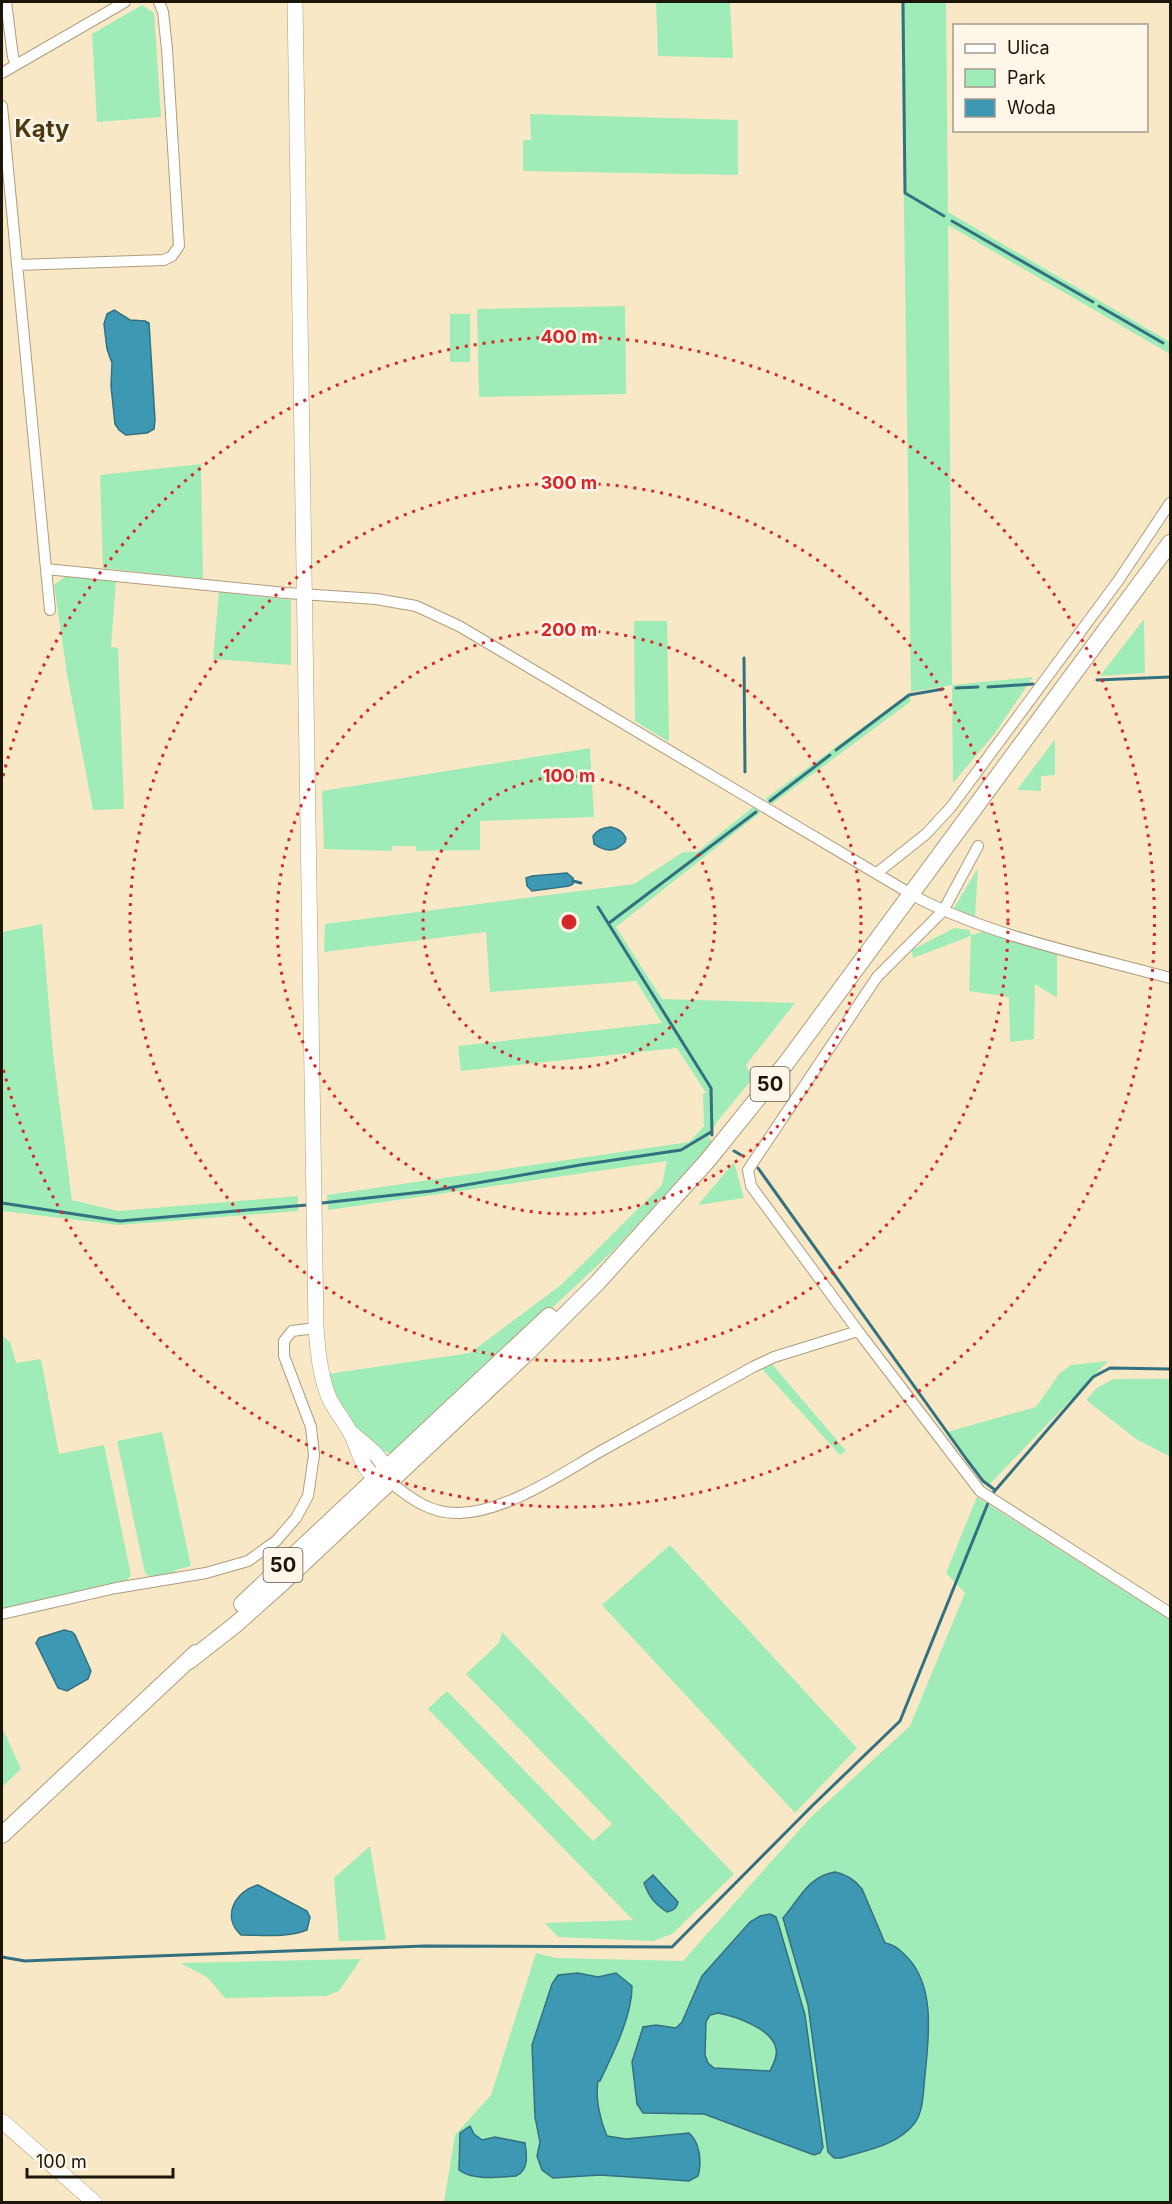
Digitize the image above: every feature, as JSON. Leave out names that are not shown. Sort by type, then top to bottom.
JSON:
[{"type":"main road","name":"50","points":[[2,1835],[189,1661],[251,1611],[384,1477],[529,1351],[615,1262],[708,1160],[758,1099],[1170,543]]},
{"type":"street","points":[[6,2],[13,57],[16,64]]},
{"type":"street","points":[[2,73],[125,2]]},
{"type":"street","points":[[17,265],[164,260],[177,251],[179,246],[167,49],[163,12],[159,2]]},
{"type":"street","points":[[295,2],[316,1328],[325,1389],[350,1432],[373,1451],[384,1477],[415,1502],[444,1512],[474,1512],[516,1497],[561,1474],[774,1357],[858,1331]]},
{"type":"street","points":[[2,106],[50,610]]},
{"type":"street","points":[[877,873],[926,834],[951,807],[1118,581],[1170,503]]},
{"type":"street","points":[[46,569],[404,603],[439,616],[943,912],[1015,936],[1170,978]]},
{"type":"street","points":[[978,846],[943,912],[877,977],[748,1170],[751,1186],[980,1491],[1170,1613]]},
{"type":"street","points":[[2,1614],[116,1588],[206,1573],[248,1561],[276,1541],[296,1518],[308,1496],[314,1455],[311,1427],[285,1356],[284,1341],[292,1331],[316,1328]]},
{"type":"street","points":[[2,2121],[94,2202]]},
{"type":"green space","points":[[656,2],[730,2],[733,58],[658,56]]},
{"type":"green space","points":[[901,2],[946,2],[948,212],[1170,342],[1170,354],[948,225],[952,685],[911,692]]},
{"type":"green space","points":[[142,5],[154,13],[161,117],[97,122],[92,34]]},
{"type":"green space","points":[[530,114],[738,120],[738,175],[523,171],[523,140],[531,140]]},
{"type":"green space","points":[[625,306],[626,394],[479,397],[477,309]]},
{"type":"green space","points":[[450,314],[470,314],[470,362],[450,362]]},
{"type":"green space","points":[[201,464],[203,579],[103,568],[100,475]]},
{"type":"green space","points":[[66,576],[116,581],[111,647],[118,648],[124,809],[93,810],[67,674],[54,585]]},
{"type":"green space","points":[[219,592],[291,600],[291,665],[213,659]]},
{"type":"green space","points":[[1144,619],[1145,673],[1100,676]]},
{"type":"green space","points":[[634,621],[667,621],[669,742],[635,721]]},
{"type":"green space","points":[[1033,677],[995,733],[953,783],[952,685]]},
{"type":"green space","points":[[911,692],[910,702],[772,804],[765,799]]},
{"type":"green space","points":[[1055,739],[1055,775],[1041,776],[1041,791],[1017,790]]},
{"type":"green space","points":[[590,748],[594,817],[480,821],[480,850],[416,851],[416,846],[392,846],[392,851],[324,849],[322,791]]},
{"type":"green space","points":[[753,807],[761,812],[616,927],[662,999],[795,1003],[746,1065],[753,1078],[716,1123],[709,1138],[714,1142],[612,1252],[396,1453],[384,1451],[373,1445],[353,1424],[328,1374],[470,1353],[561,1285],[662,1185],[667,1161],[328,1210],[327,1195],[689,1142],[704,1126],[703,1094],[706,1093],[677,1048],[461,1071],[458,1046],[662,1023],[636,981],[490,992],[486,932],[324,952],[325,924],[634,884],[683,852],[697,852]]},
{"type":"green space","points":[[978,868],[975,917],[954,908]]},
{"type":"green space","points":[[42,924],[53,1054],[72,1200],[118,1211],[298,1196],[298,1211],[119,1225],[2,1211],[2,932]]},
{"type":"green space","points":[[954,928],[969,930],[971,935],[982,932],[1057,953],[1057,998],[1035,984],[1034,1039],[1010,1042],[1009,997],[969,991],[971,936],[913,958],[912,950]]},
{"type":"green space","points":[[734,1162],[744,1198],[698,1205]]},
{"type":"green space","points":[[2,1335],[10,1342],[16,1363],[41,1359],[59,1454],[104,1445],[131,1575],[125,1583],[2,1609]]},
{"type":"green space","points":[[1108,1361],[988,1486],[947,1432],[1036,1407],[1059,1374],[1071,1365]]},
{"type":"green space","points":[[772,1364],[846,1451],[840,1455],[761,1368]]},
{"type":"green space","points":[[1113,1379],[1170,1379],[1169,1456],[1136,1439],[1086,1400],[1097,1388]]},
{"type":"green space","points":[[162,1432],[191,1566],[175,1570],[176,1575],[153,1579],[145,1573],[117,1441]]},
{"type":"green space","points":[[977,1497],[1170,1620],[1170,2202],[444,2202],[455,2135],[491,2095],[536,1953],[556,1958],[683,1961],[810,1818],[910,1726],[965,1593],[946,1573]]},
{"type":"green space","points":[[670,1545],[857,1748],[795,1813],[602,1605]]},
{"type":"green space","points":[[502,1632],[734,1874],[672,1934],[653,1941],[558,1937],[545,1923],[633,1920],[428,1709],[447,1691],[593,1841],[612,1824],[466,1674],[499,1643]]},
{"type":"green space","points":[[2,1727],[21,1769],[2,1787]]},
{"type":"green space","points":[[370,1846],[386,1940],[339,1941],[334,1878]]},
{"type":"green space","points":[[361,1959],[339,1991],[326,1996],[225,1998],[207,1977],[180,1963]]},
{"type":"water","points":[[114,310],[130,320],[149,323],[155,420],[154,429],[147,433],[126,435],[115,424],[111,386],[112,363],[107,349],[104,324],[107,314]]},
{"type":"water","points":[[611,827],[622,832],[626,838],[625,842],[614,850],[602,849],[594,844],[595,834],[601,829]]},
{"type":"water","points":[[567,873],[573,878],[573,884],[569,886],[532,891],[527,886],[526,878],[532,876]]},
{"type":"water","points":[[64,1630],[75,1635],[91,1671],[88,1679],[67,1691],[58,1688],[36,1643],[39,1638]]},
{"type":"water","points":[[835,1872],[847,1876],[862,1889],[885,1943],[897,1948],[914,1966],[926,1995],[929,2027],[922,2101],[920,2113],[914,2124],[890,2142],[841,2158],[834,2158],[828,2152],[808,2005],[783,1918],[811,1884],[826,1874]]},
{"type":"water","points":[[653,1875],[678,1902],[673,1910],[667,1912],[650,1896],[644,1883]]},
{"type":"water","points":[[258,1885],[307,1911],[310,1917],[307,1930],[283,1935],[241,1935],[232,1920],[233,1906],[243,1893]]},
{"type":"water","points":[[770,1914],[776,1917],[805,2015],[823,2147],[820,2153],[814,2155],[704,2114],[643,2113],[637,2104],[632,2062],[643,2027],[656,2025],[676,2028],[682,2022],[702,1976],[750,1922],[760,1916]],"holes":[[[718,2013],[743,2020],[768,2035],[776,2049],[775,2060],[770,2071],[714,2068],[708,2063],[705,2055],[706,2022],[710,2015]]]},
{"type":"water","points":[[578,1973],[598,1977],[616,1973],[632,1986],[629,2010],[621,2035],[598,2081],[599,2109],[607,2136],[626,2139],[689,2133],[696,2142],[699,2153],[698,2176],[689,2181],[600,2175],[553,2178],[542,2170],[537,2156],[540,2142],[535,2117],[532,2045],[552,1984],[558,1975]]},
{"type":"water","points":[[470,2126],[474,2134],[482,2140],[495,2137],[525,2143],[526,2157],[523,2170],[516,2176],[486,2178],[471,2176],[459,2170],[460,2133]]},
{"type":"waterway","points":[[903,2],[905,193],[944,216]]},
{"type":"waterway","points":[[952,221],[1093,302]]},
{"type":"waterway","points":[[1099,306],[1163,343]]},
{"type":"waterway","points":[[744,658],[745,772]]},
{"type":"waterway","points":[[1097,680],[1170,677]]},
{"type":"waterway","points":[[988,687],[1033,684]]},
{"type":"waterway","points":[[956,688],[978,687]]},
{"type":"waterway","points":[[836,750],[909,695],[943,689]]},
{"type":"waterway","points":[[770,801],[830,755]]},
{"type":"waterway","points":[[609,923],[756,812]]},
{"type":"waterway","points":[[573,881],[581,883]]},
{"type":"waterway","points":[[598,907],[711,1088],[712,1135]]},
{"type":"waterway","points":[[322,1203],[431,1191],[681,1150],[711,1132]]},
{"type":"waterway","points":[[734,1151],[741,1155]]},
{"type":"waterway","points":[[758,1168],[967,1460],[983,1481],[995,1490]]},
{"type":"waterway","points":[[2,1203],[120,1221],[307,1205]]},
{"type":"waterway","points":[[993,1493],[1093,1377],[1110,1368],[1170,1369]]},
{"type":"waterway","points":[[2,1957],[25,1961],[425,1946],[672,1947],[900,1721],[988,1503]]},
{"type":"district","name":"Kąty","points":[[42,128]]}]
